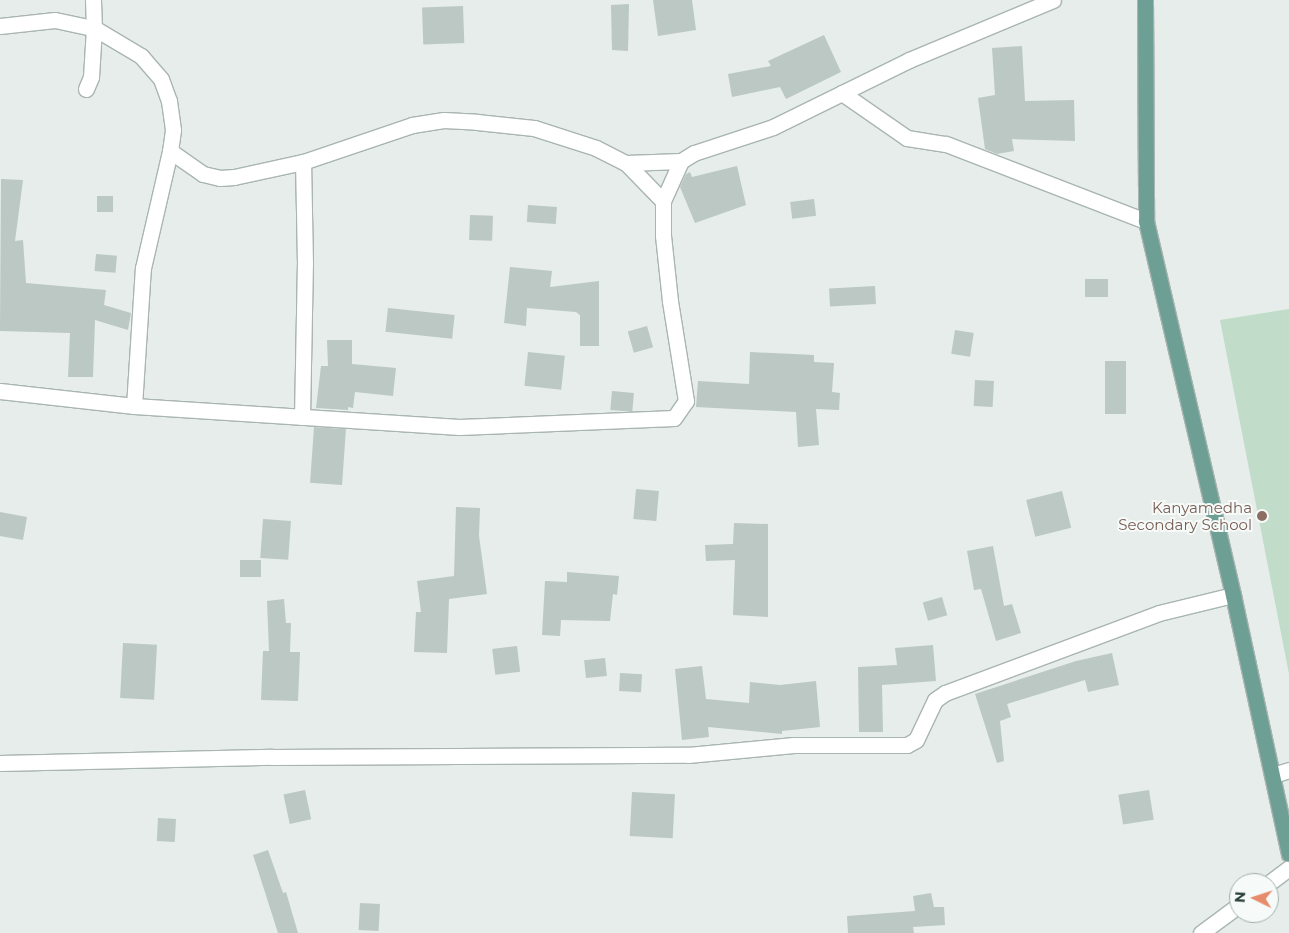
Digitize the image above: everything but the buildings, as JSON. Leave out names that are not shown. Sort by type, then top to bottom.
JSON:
[{"type":"main road","points":[[1145,0],[1146,221],[1233,595],[1289,854]]},
{"type":"street","points":[[86,89],[91,77],[94,28],[93,0]]},
{"type":"street","points":[[626,163],[681,161],[694,153],[773,127],[909,60],[1053,0]]},
{"type":"street","points":[[0,26],[30,20],[56,20],[94,28],[141,56],[161,79],[169,102],[173,130],[170,151],[142,268],[134,406]]},
{"type":"street","points":[[842,93],[907,138],[946,144],[1146,221]]},
{"type":"street","points":[[170,151],[203,174],[220,178],[303,162],[412,125],[444,120],[534,128],[571,138],[626,163],[664,201]]},
{"type":"street","points":[[0,391],[134,406],[459,427],[674,418],[686,401],[670,301],[663,236],[664,201],[681,161]]},
{"type":"street","points":[[302,417],[305,264],[303,162]]},
{"type":"street","points":[[0,763],[688,755],[794,745],[907,745],[916,740],[935,700],[945,693],[1159,613],[1233,595]]},
{"type":"street","points":[[1273,775],[1289,770]]},
{"type":"street","points":[[1201,933],[1229,912]]},
{"type":"green space","points":[[1289,309],[1289,674],[1220,320]]},
{"type":"place","name":"Kanyamedha Secondary School","points":[[1262,516]]}]
